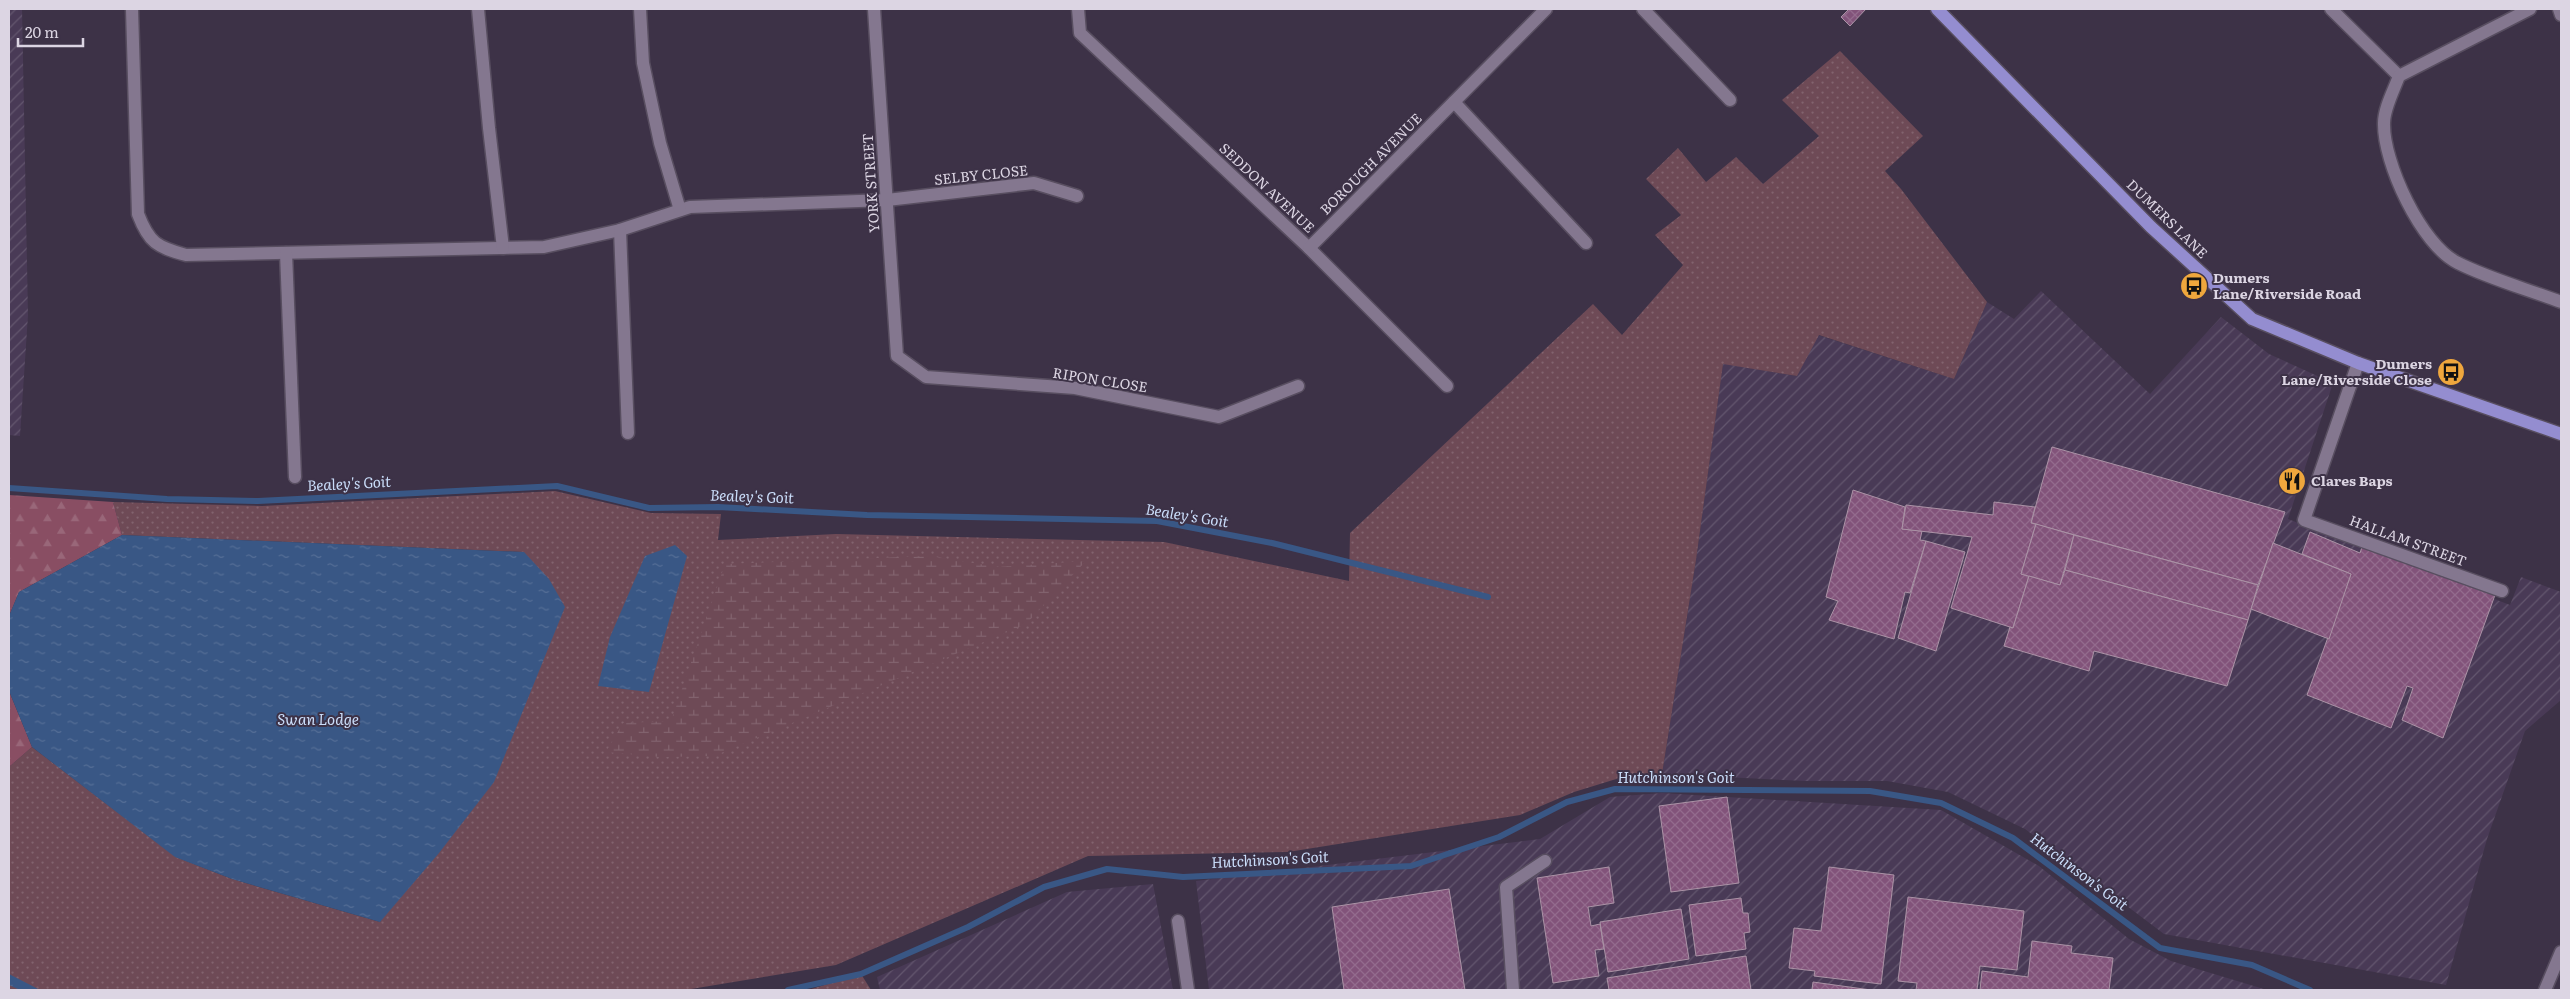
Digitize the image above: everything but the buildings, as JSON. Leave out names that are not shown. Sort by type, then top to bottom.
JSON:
[{"type":"main road","name":"DUMERS LANE","points":[[1937,9],[2151,227],[2252,319],[2358,364],[2561,434]]},
{"type":"street","name":"SELBY CLOSE","points":[[132,9],[138,214],[147,236],[163,249],[186,255],[544,247],[620,230],[690,207],[887,200],[1034,183],[1077,196]]},
{"type":"street","points":[[478,9],[503,248]]},
{"type":"street","points":[[640,9],[645,72],[660,143],[680,210]]},
{"type":"street","name":"YORK STREET","points":[[874,9],[897,356]]},
{"type":"street","name":"SEDDON AVENUE","points":[[1078,9],[1080,33],[1309,248],[1447,386]]},
{"type":"street","name":"BOROUGH AVENUE","points":[[1309,248],[1546,9]]},
{"type":"street","points":[[1643,9],[1730,100]]},
{"type":"street","points":[[2331,9],[2399,76]]},
{"type":"street","points":[[2530,9],[2399,76],[2384,121],[2385,148],[2416,219],[2434,245],[2456,263],[2561,302]]},
{"type":"street","points":[[2559,9],[2561,15]]},
{"type":"street","points":[[1454,102],[1586,243]]},
{"type":"street","points":[[620,230],[628,433]]},
{"type":"street","points":[[286,253],[295,477]]},
{"type":"street","name":"RIPON CLOSE","points":[[897,356],[926,377],[1075,388],[1219,417],[1298,386]]},
{"type":"street","name":"HALLAM STREET","points":[[2358,364],[2304,520],[2502,591]]},
{"type":"street","points":[[1513,990],[1506,887],[1545,861]]},
{"type":"street","points":[[1178,921],[1188,990]]},
{"type":"street","points":[[2545,990],[2561,952]]},
{"type":"shaded area","points":[[9,9],[22,9],[28,315],[20,436],[9,435]]},
{"type":"shaded area","points":[[2041,291],[2150,394],[2221,317],[2269,354],[2333,383],[2288,519],[2510,605],[2521,577],[2561,592],[2561,700],[2525,731],[2487,839],[2446,985],[2164,934],[2025,829],[1948,792],[1887,781],[1806,781],[1662,774],[1696,560],[1723,363],[1796,376],[1818,335],[1954,379],[1987,302],[2014,319]]},
{"type":"shaded area","points":[[1662,793],[1941,810],[2039,866],[2129,939],[2171,961],[2267,990],[1209,990],[1196,881],[1540,839],[1610,797]]},
{"type":"shaded area","points":[[1153,884],[1173,990],[880,990],[877,977],[1067,892]]},
{"type":"green space","points":[[1840,51],[1923,136],[1885,171],[1901,189],[1987,302],[1954,379],[1819,335],[1797,376],[1723,364],[1696,560],[1662,774],[1626,776],[1574,792],[1520,815],[1288,852],[1088,856],[836,965],[685,990],[9,990],[9,767],[32,747],[176,857],[232,879],[380,922],[523,552],[122,535],[113,502],[262,506],[555,491],[651,513],[721,514],[718,540],[836,534],[1164,542],[1349,581],[1350,533],[1593,304],[1622,335],[1683,265],[1655,235],[1681,215],[1646,179],[1678,148],[1706,182],[1736,157],[1763,184],[1819,136],[1782,100]]},
{"type":"green space","points":[[9,495],[113,502],[122,535],[19,592],[9,616]]},
{"type":"green space","points":[[930,556],[998,567],[1086,561],[1026,624],[714,756],[660,757],[606,752],[623,723],[671,721],[725,564]]},
{"type":"green space","points":[[9,691],[32,747],[9,767]]},
{"type":"green space","points":[[861,974],[871,990],[808,990]]},
{"type":"water","name":"Swan Lodge","points":[[122,535],[524,552],[549,579],[565,607],[494,782],[439,853],[380,922],[232,879],[175,857],[32,747],[9,691],[9,616],[19,592]]},
{"type":"water","points":[[675,545],[687,556],[649,692],[598,686],[610,637],[645,556]]},
{"type":"water","points":[[9,974],[40,990],[20,990],[9,985]]},
{"type":"waterway","name":"Bealey's Goit","points":[[9,488],[167,499],[258,501],[557,486],[649,508],[718,507],[867,515],[1157,521],[1272,543],[1488,597]]},
{"type":"waterway","name":"Hutchinson's Goit","points":[[788,990],[861,974],[968,927],[1044,887],[1107,869],[1183,877],[1411,866],[1499,837],[1567,802],[1615,789],[1870,791],[1941,803],[2013,838],[2160,948],[2252,965],[2310,990]]},
{"type":"place","name":"Dumers Lane/Riverside Road","points":[[2194,286]]},
{"type":"place","name":"Dumers Lane/Riverside Close","points":[[2451,372]]},
{"type":"place","name":"Clares Baps","points":[[2292,481]]}]
